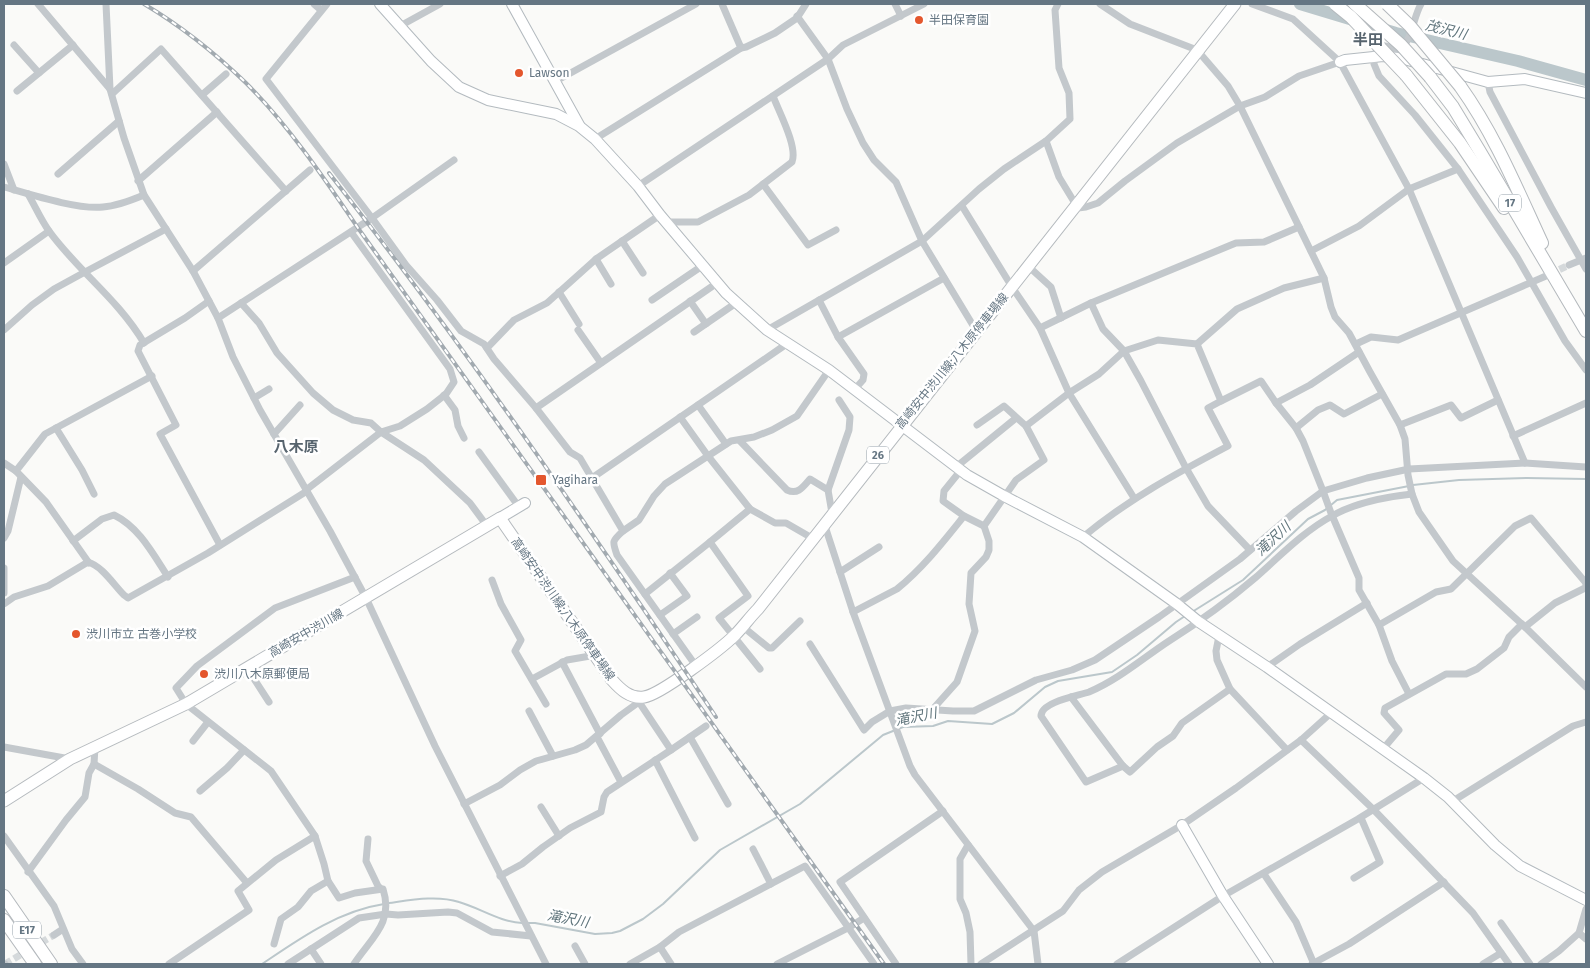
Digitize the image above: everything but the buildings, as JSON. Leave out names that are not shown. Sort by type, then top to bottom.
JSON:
[{"type":"highway","name":"17","points":[[1335,4],[1357,23],[1406,75],[1460,143],[1520,232],[1538,250]]},
{"type":"highway","name":"17","points":[[1356,4],[1401,45],[1430,77],[1453,107],[1586,331]]},
{"type":"highway","name":"17","points":[[1387,4],[1410,26],[1480,112],[1502,154],[1566,297]]},
{"type":"highway","name":"E17","points":[[4,896],[51,964]]},
{"type":"highway","name":"E17","points":[[4,920],[35,964]]},
{"type":"main road","name":"高崎安中渋川線;八木原停車場線","points":[[500,518],[621,690],[639,700],[654,694],[696,666],[734,636],[977,332],[1235,4]]},
{"type":"main road","name":"高崎安中渋川線","points":[[4,801],[70,759],[186,704],[500,518]]},
{"type":"street","points":[[38,4],[111,92]]},
{"type":"street","points":[[106,4],[111,92],[144,195],[193,271],[218,318],[233,357],[254,398],[366,598],[464,804],[546,964]]},
{"type":"street","points":[[314,4],[321,10]]},
{"type":"street","points":[[326,4],[266,79],[406,265],[461,331],[484,344],[494,359],[536,408],[570,452],[580,458],[623,531]]},
{"type":"street","points":[[380,4],[431,61],[459,87],[488,100],[556,114],[579,126],[595,138],[638,186],[662,219],[717,283],[736,303],[767,330],[829,370],[902,424],[958,469],[1004,496],[1083,537],[1198,622],[1267,667],[1424,778],[1453,801],[1495,845],[1520,866],[1586,900]]},
{"type":"street","points":[[400,26],[440,4]]},
{"type":"street","points":[[512,4],[556,81],[579,126]]},
{"type":"street","points":[[556,81],[696,4]]},
{"type":"street","points":[[722,4],[741,48]]},
{"type":"street","points":[[595,138],[741,48],[775,33],[798,16],[806,4]]},
{"type":"street","points":[[895,4],[901,16]]},
{"type":"street","points":[[638,186],[828,59],[843,45],[924,4]]},
{"type":"street","points":[[767,330],[922,241],[1004,169],[1046,141],[1070,119],[1069,92],[1059,68],[1055,10],[1058,4]]},
{"type":"street","points":[[1100,4],[1130,24],[1197,50],[1228,86],[1240,106],[1324,278],[1330,308],[1335,317],[1350,333],[1400,425],[1405,439],[1412,493],[1419,512],[1453,561],[1524,625],[1586,687]]},
{"type":"street","points":[[1252,4],[1293,19],[1340,62],[1409,189],[1525,463]]},
{"type":"street","points":[[1421,4],[1415,14],[1406,44],[1402,49],[1396,50],[1382,46],[1378,49],[1374,57],[1376,70],[1458,169],[1517,257],[1565,341],[1586,370]]},
{"type":"street","points":[[798,16],[828,59],[847,110],[863,143],[874,160],[896,182],[922,241],[977,332]]},
{"type":"street","points":[[14,45],[39,73]]},
{"type":"street","points":[[17,91],[72,45]]},
{"type":"street","points":[[111,92],[161,49],[286,191]]},
{"type":"street","points":[[1046,141],[1059,177],[1078,208],[1098,203],[1119,185],[1177,143],[1240,106],[1265,97],[1300,76],[1345,60],[1383,56],[1404,59],[1488,82],[1525,79],[1586,93]]},
{"type":"street","points":[[202,95],[226,74]]},
{"type":"street","points":[[1488,82],[1494,100],[1584,259],[1586,269]]},
{"type":"street","points":[[487,348],[514,320],[547,303],[596,259],[622,241],[662,219],[698,222],[749,195],[792,162],[794,156],[790,138],[773,96]]},
{"type":"street","points":[[138,181],[217,112]]},
{"type":"street","points":[[58,174],[119,121]]},
{"type":"street","points":[[218,318],[372,218],[454,160]]},
{"type":"street","points":[[4,164],[14,190]]},
{"type":"street","points":[[1311,251],[1359,226],[1409,189],[1458,169]]},
{"type":"street","points":[[193,271],[310,170]]},
{"type":"street","points":[[763,184],[808,245],[836,230]]},
{"type":"street","points":[[4,187],[67,203],[103,207],[144,195]]},
{"type":"street","points":[[28,194],[49,231],[85,272],[114,300],[144,343]]},
{"type":"street","points":[[962,206],[1012,287],[1040,328],[1069,393],[1134,498]]},
{"type":"street","points":[[1040,328],[1091,302],[1230,245],[1264,242],[1299,227]]},
{"type":"street","points":[[4,330],[40,298],[166,229]]},
{"type":"street","points":[[4,262],[49,231]]},
{"type":"street","points":[[4,463],[19,474],[46,502],[89,563],[98,568],[128,598],[168,577],[307,490],[381,432],[400,426],[427,409],[444,395],[454,382],[450,369],[351,232]]},
{"type":"street","points":[[622,241],[643,273]]},
{"type":"street","points":[[596,259],[611,284]]},
{"type":"street","points":[[1569,265],[1584,259]]},
{"type":"street","points":[[652,300],[702,266]]},
{"type":"street","points":[[1028,266],[1051,287],[1061,318]]},
{"type":"street","points":[[1356,344],[1371,337],[1398,340],[1546,276]]},
{"type":"street","points":[[838,336],[944,278]]},
{"type":"street","points":[[1026,426],[1069,393],[1099,374],[1124,352],[1158,340],[1196,344],[1237,308],[1284,288],[1324,278]]},
{"type":"street","points":[[536,408],[717,283]]},
{"type":"street","points":[[559,292],[601,363]]},
{"type":"street","points":[[819,300],[838,336],[864,374],[863,380],[855,389]]},
{"type":"street","points":[[209,301],[144,343],[138,348],[138,351],[176,424],[160,434],[220,545]]},
{"type":"street","points":[[690,301],[706,324]]},
{"type":"street","points":[[1091,302],[1103,329],[1124,352],[1145,388],[1186,468],[1208,506],[1250,550]]},
{"type":"street","points":[[241,303],[259,323],[277,353],[312,393],[332,410],[354,420],[371,423],[381,432],[424,460],[470,503],[487,526]]},
{"type":"street","points":[[694,332],[736,303]]},
{"type":"street","points":[[592,478],[788,343]]},
{"type":"street","points":[[1196,344],[1221,401]]},
{"type":"street","points":[[1276,403],[1310,385],[1359,352]]},
{"type":"street","points":[[696,666],[618,555],[613,543],[614,539],[639,520],[654,496],[665,484],[730,441],[740,441],[772,430],[797,416],[829,370]]},
{"type":"street","points":[[4,538],[13,516],[19,474],[45,434],[152,376]]},
{"type":"street","points":[[1083,537],[1134,498],[1228,446],[1208,408],[1261,381],[1296,428],[1359,578],[1359,590],[1380,625],[1392,662],[1409,694]]},
{"type":"street","points":[[254,398],[269,389]]},
{"type":"street","points":[[1296,428],[1318,410],[1330,405],[1344,414],[1382,394]]},
{"type":"street","points":[[444,395],[456,410],[458,426],[464,438]]},
{"type":"street","points":[[832,513],[828,490],[849,430],[850,417],[839,400]]},
{"type":"street","points":[[1400,425],[1451,405],[1461,418],[1498,400]]},
{"type":"street","points":[[1514,436],[1586,403]]},
{"type":"street","points":[[274,434],[300,404]]},
{"type":"street","points":[[698,405],[726,444]]},
{"type":"street","points":[[977,425],[1004,406],[1026,426],[1044,460],[1016,480],[984,526]]},
{"type":"street","points":[[680,417],[750,509],[775,523],[786,523],[812,538]]},
{"type":"street","points":[[932,710],[957,682],[975,630],[969,604],[971,573],[986,557],[989,550],[989,541],[984,526],[964,516],[943,501],[944,491],[958,469],[1016,418]]},
{"type":"street","points":[[56,428],[82,470],[94,494]]},
{"type":"street","points":[[740,441],[787,490],[792,492],[799,491],[810,479],[828,490]]},
{"type":"street","points":[[480,452],[522,505],[500,518]]},
{"type":"street","points":[[810,644],[864,730],[872,722],[890,711],[906,708],[974,711],[1036,680],[1072,670],[1095,660],[1240,560],[1323,491],[1367,478],[1409,472],[1525,463],[1586,467]]},
{"type":"street","points":[[1124,766],[1086,782],[1041,716],[1043,709],[1050,704],[1090,692],[1110,682],[1148,654],[1198,622],[1251,582],[1331,514],[1363,503],[1412,493]]},
{"type":"street","points":[[645,594],[750,509]]},
{"type":"street","points":[[73,541],[102,519],[114,514],[122,518],[139,534],[168,577]]},
{"type":"street","points":[[853,612],[903,584],[926,562],[964,516]]},
{"type":"street","points":[[1380,625],[1436,592],[1451,589],[1514,526],[1531,518],[1586,584],[1585,588],[1555,603],[1524,625],[1509,637],[1504,648],[1477,669],[1466,674],[1446,674],[1386,708],[1384,713],[1399,730],[1383,749]]},
{"type":"street","points":[[824,523],[853,612],[910,766],[1034,931],[1038,964]]},
{"type":"street","points":[[710,542],[748,596],[718,618],[760,669]]},
{"type":"street","points":[[840,572],[879,547]]},
{"type":"street","points":[[4,604],[14,597],[48,586],[89,563]]},
{"type":"street","points":[[4,568],[4,593]]},
{"type":"street","points":[[660,615],[686,596],[670,574]]},
{"type":"street","points":[[355,577],[275,608],[197,666],[176,688],[186,704],[271,771],[315,836],[328,881],[339,898],[355,893],[381,889]]},
{"type":"street","points":[[492,580],[501,604],[521,640],[515,651],[546,704]]},
{"type":"street","points":[[1267,667],[1300,644],[1367,603]]},
{"type":"street","points":[[673,634],[697,617]]},
{"type":"street","points":[[742,626],[772,648],[800,621]]},
{"type":"street","points":[[1219,636],[1216,651],[1230,689],[1287,750]]},
{"type":"street","points":[[532,680],[562,662],[596,655]]},
{"type":"street","points":[[562,662],[621,782]]},
{"type":"street","points":[[247,668],[269,702]]},
{"type":"street","points":[[1072,697],[1130,772],[1156,746],[1173,736],[1182,723],[1230,689]]},
{"type":"street","points":[[464,804],[500,785],[536,761],[575,750],[598,735],[639,700],[671,750]]},
{"type":"street","points":[[529,711],[553,756]]},
{"type":"street","points":[[981,964],[1063,911],[1080,890],[1102,872],[1182,825],[1236,788],[1301,740],[1332,713]]},
{"type":"street","points":[[193,741],[208,722]]},
{"type":"street","points":[[1453,801],[1573,726],[1586,722]]},
{"type":"street","points":[[500,876],[522,864],[559,836],[601,812],[605,794],[706,726]]},
{"type":"street","points":[[690,737],[728,804]]},
{"type":"street","points":[[1301,740],[1373,809],[1473,913],[1509,964]]},
{"type":"street","points":[[4,747],[70,759]]},
{"type":"street","points":[[28,872],[85,796],[89,773],[94,764],[95,747]]},
{"type":"street","points":[[200,791],[227,768],[244,750]]},
{"type":"street","points":[[655,760],[695,838]]},
{"type":"street","points":[[94,764],[138,788],[175,813],[191,817],[247,883]]},
{"type":"street","points":[[1117,964],[1223,896],[1361,818],[1424,778]]},
{"type":"street","points":[[541,806],[559,836]]},
{"type":"street","points":[[896,964],[840,882],[943,811]]},
{"type":"street","points":[[1354,878],[1380,862],[1361,818]]},
{"type":"street","points":[[1182,825],[1223,896],[1268,964]]},
{"type":"street","points":[[4,836],[54,906],[72,949],[84,964]]},
{"type":"street","points":[[169,964],[249,910],[238,891],[276,860],[315,836]]},
{"type":"street","points":[[354,964],[380,930],[386,913],[385,896],[366,860],[368,839]]},
{"type":"street","points":[[968,845],[960,859],[960,899],[966,913],[970,932],[971,964]]},
{"type":"street","points":[[752,849],[770,884]]},
{"type":"street","points":[[630,964],[679,932],[805,866],[874,964]]},
{"type":"street","points":[[1264,874],[1296,922],[1313,964],[1349,944],[1444,882]]},
{"type":"street","points":[[274,944],[281,919],[298,907],[311,891],[328,881]]},
{"type":"street","points":[[1541,964],[1559,951],[1579,932],[1586,909]]},
{"type":"street","points":[[288,964],[360,918],[386,913],[398,915],[457,913],[492,932],[531,936]]},
{"type":"street","points":[[777,964],[864,918]]},
{"type":"street","points":[[1502,923],[1530,964]]},
{"type":"street","points":[[54,935],[63,930]]},
{"type":"street","points":[[1579,932],[1586,939]]},
{"type":"street","points":[[575,946],[585,964]]},
{"type":"street","points":[[660,946],[670,964]]},
{"type":"street","points":[[312,949],[321,964]]},
{"type":"street","points":[[1483,964],[1501,953]]},
{"type":"waterway","name":"茂沢川","points":[[1300,4],[1396,33],[1518,61],[1586,80]]},
{"type":"waterway","name":"滝沢川","points":[[1413,485],[1459,480],[1586,479]]},
{"type":"waterway","name":"滝沢川","points":[[1192,612],[1243,580],[1308,519],[1325,510],[1337,500],[1409,486]]},
{"type":"waterway","name":"滝沢川","points":[[527,923],[595,934],[620,931],[643,919],[663,904],[720,850],[800,804],[883,735],[903,727],[933,726],[948,721],[992,724],[1014,713],[1045,687],[1058,681],[1112,672],[1137,655],[1185,616]]},
{"type":"waterway","name":"滝沢川","points":[[389,903],[424,899],[451,900],[506,920],[522,923]]},
{"type":"waterway","name":"滝沢川","points":[[262,964],[335,919],[384,904]]},
{"type":"tunnel","points":[[1550,274],[1569,265]]},
{"type":"tunnel","points":[[5,964],[54,935]]},
{"type":"railway","points":[[144,4],[197,41],[246,83],[277,117],[319,171],[884,964]]},
{"type":"railway","points":[[329,173],[479,373],[716,717]]},
{"type":"place","name":"半田保育園","points":[[919,20]]},
{"type":"place","name":"Lawson","points":[[519,73]]},
{"type":"place","name":"Yagihara","points":[[541,480]]},
{"type":"place","name":"渋川市立 古巻小学校","points":[[76,634]]},
{"type":"place","name":"渋川八木原郵便局","points":[[204,674]]},
{"type":"district","name":"半田","points":[[1368,40]]},
{"type":"district","name":"八木原","points":[[296,447]]}]
